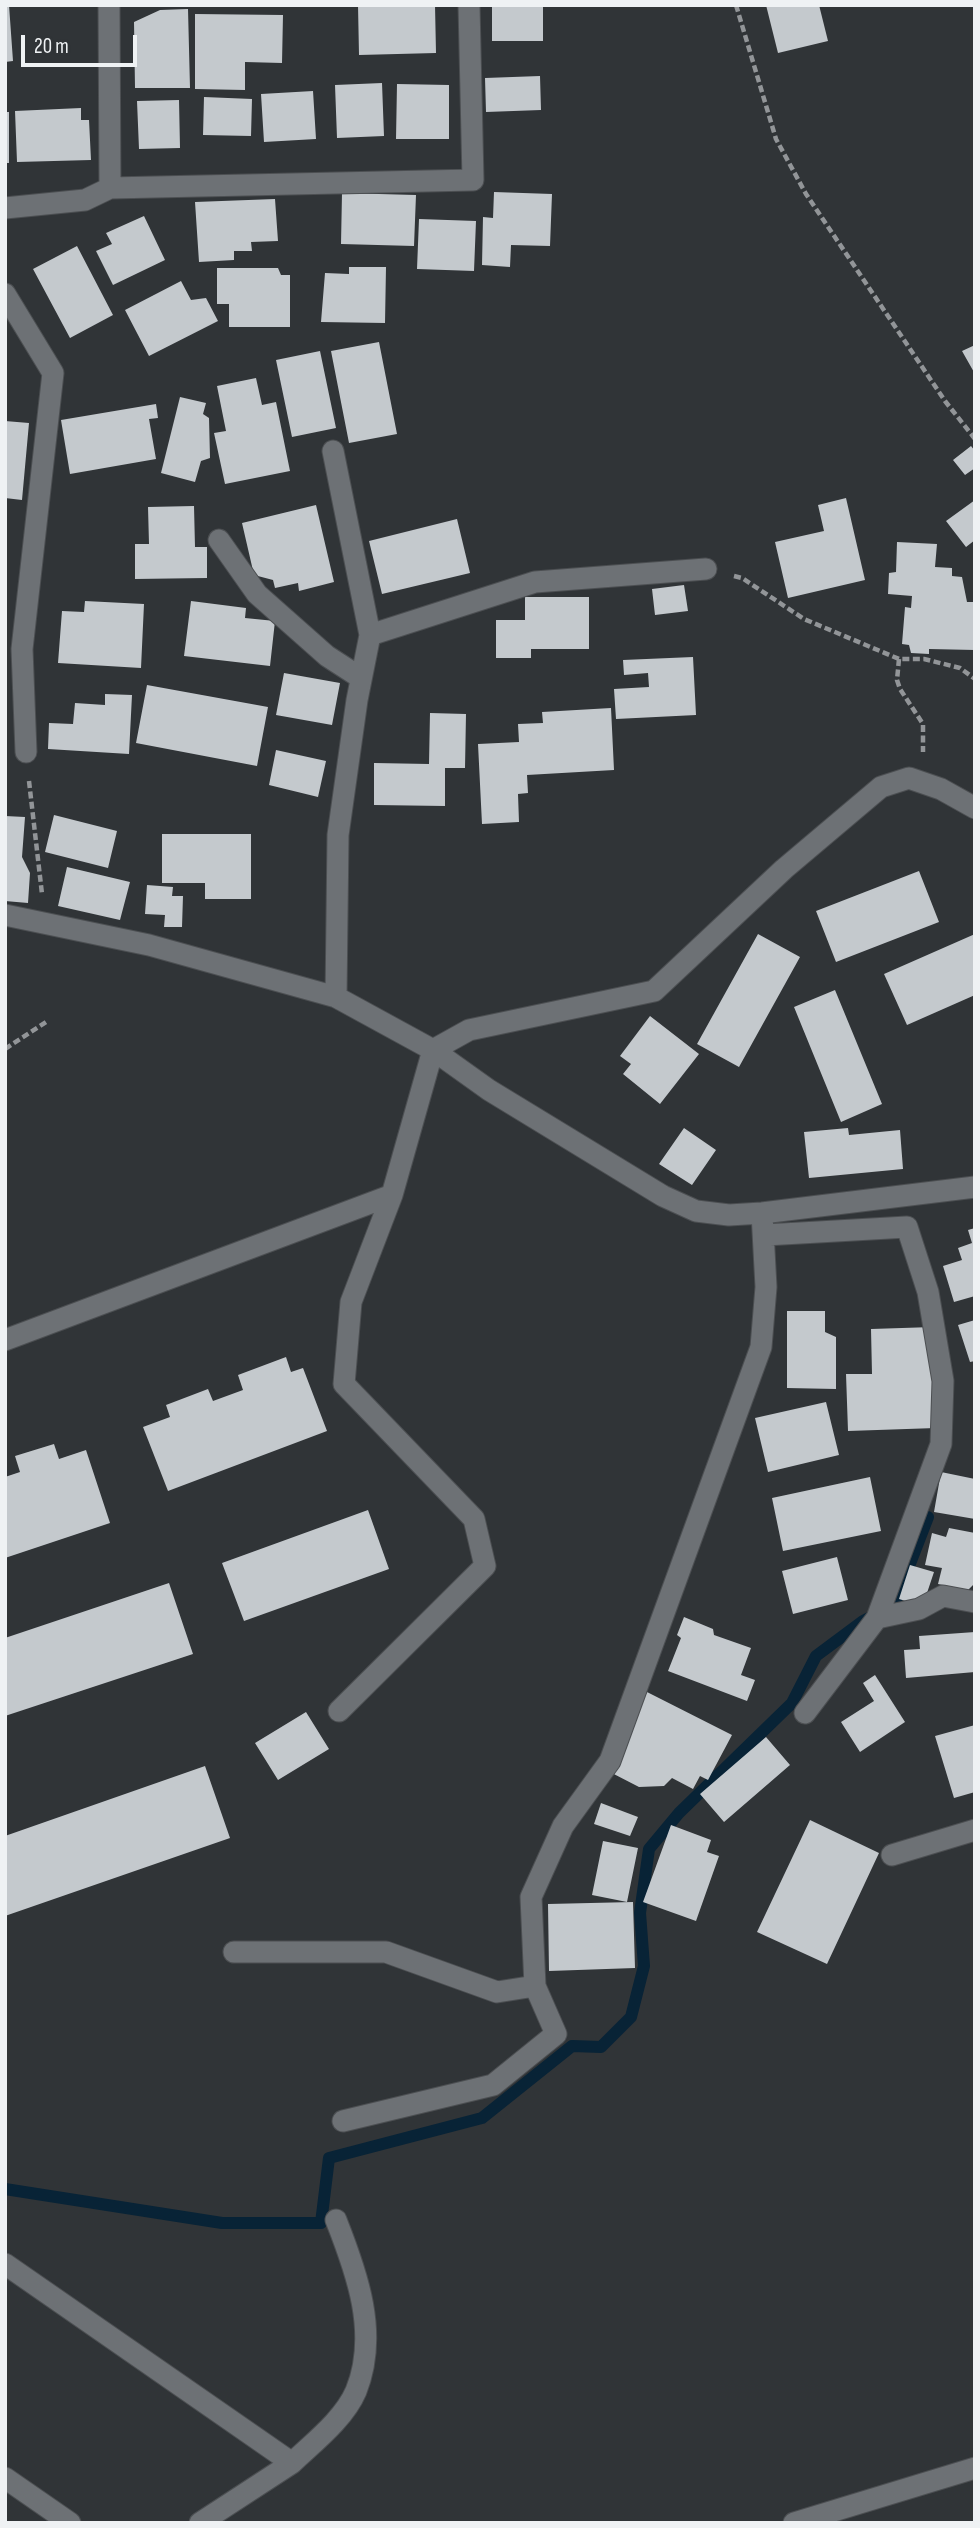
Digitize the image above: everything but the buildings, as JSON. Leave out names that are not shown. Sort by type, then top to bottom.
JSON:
[{"type":"street","points":[[109,5],[110,188]]},
{"type":"street","points":[[5,208],[85,200],[110,188],[473,180],[470,5]]},
{"type":"street","points":[[5,294],[53,373],[22,649],[26,752]]},
{"type":"street","points":[[333,451],[370,635],[338,835],[336,997]]},
{"type":"street","points":[[219,540],[257,594],[327,656],[361,678]]},
{"type":"street","points":[[370,635],[535,582],[706,569]]},
{"type":"street","points":[[339,1711],[485,1566],[474,1519],[344,1384],[351,1302],[392,1195],[433,1050],[468,1030],[654,991],[784,869],[881,787],[909,778],[941,789],[975,808]]},
{"type":"street","points":[[5,915],[149,944],[336,997],[433,1050],[489,1090],[663,1196],[696,1211],[729,1215],[762,1213],[975,1187]]},
{"type":"street","points":[[5,1340],[392,1195]]},
{"type":"street","points":[[343,2121],[493,2085],[556,2034],[535,1986],[531,1898],[564,1826],[610,1761],[710,1480],[761,1348],[766,1287],[762,1213]]},
{"type":"street","points":[[765,1236],[907,1227],[928,1292],[943,1381],[941,1444],[877,1618],[805,1713]]},
{"type":"street","points":[[877,1618],[919,1609],[943,1596],[975,1602]]},
{"type":"street","points":[[892,1855],[975,1830]]},
{"type":"street","points":[[233,1952],[386,1952],[497,1992],[535,1986]]},
{"type":"street","points":[[200,2523],[292,2463],[331,2425],[355,2393],[365,2359],[362,2292],[336,2220]]},
{"type":"street","points":[[5,2264],[292,2463]]},
{"type":"street","points":[[794,2523],[975,2468]]},
{"type":"street","points":[[5,2478],[70,2523]]},
{"type":"path","points":[[736,5],[776,139],[806,194],[945,401],[975,439]]},
{"type":"path","points":[[706,569],[742,578],[804,619],[899,659],[924,659],[960,668],[975,679]]},
{"type":"path","points":[[899,659],[897,680],[923,724],[923,757],[909,778]]},
{"type":"path","points":[[26,752],[45,922]]},
{"type":"path","points":[[5,1049],[46,1022]]},
{"type":"waterway","points":[[5,2189],[222,2223],[321,2223],[329,2158],[482,2118],[572,2046],[601,2047],[631,2017],[644,1966],[640,1913],[649,1849],[679,1813],[792,1703],[816,1656],[863,1621],[894,1605],[928,1517]]}]
